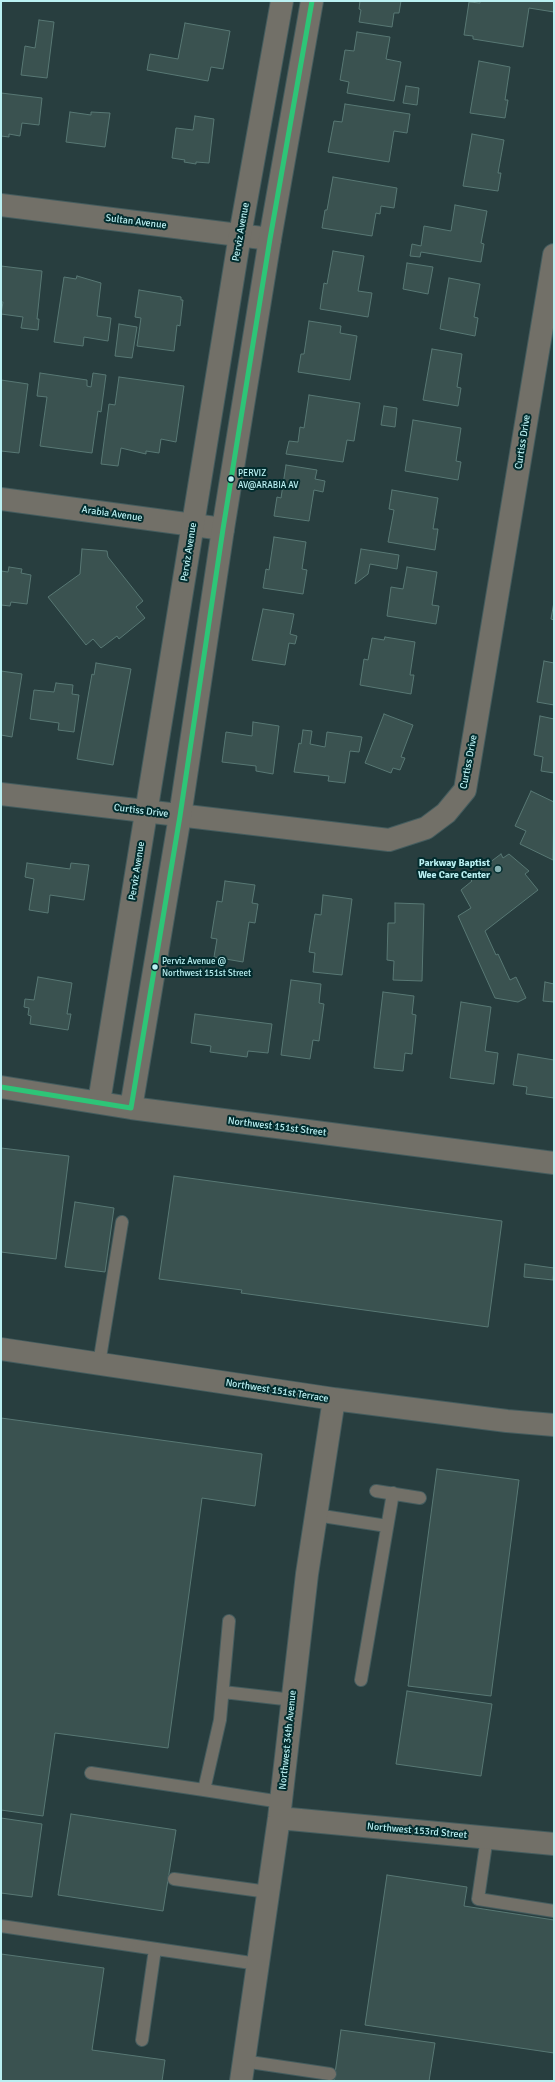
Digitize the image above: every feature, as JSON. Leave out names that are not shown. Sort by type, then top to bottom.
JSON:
[{"type":"street","name":"Perviz Avenue","points":[[99,1102],[194,526],[240,235],[282,1]]},
{"type":"street","points":[[131,1108],[180,816],[223,530],[270,239],[312,1]]},
{"type":"street","name":"Sultan Avenue","points":[[1,205],[270,239]]},
{"type":"street","name":"Curtiss Drive","points":[[1,794],[389,840],[426,828],[446,813],[465,790],[553,266]]},
{"type":"street","name":"Arabia Avenue","points":[[1,499],[223,530]]},
{"type":"street","name":"Northwest 151st Street","points":[[1,1087],[131,1108],[554,1162]]},
{"type":"street","name":"Northwest 151st Terrace","points":[[1,1349],[334,1399],[507,1421],[554,1425]]},
{"type":"street","name":"Northwest 34th Avenue","points":[[242,2071],[280,1810],[306,1574],[334,1399]]},
{"type":"street","name":"Northwest 153rd Street","points":[[280,1810],[487,1837],[554,1844]]},
{"type":"lane","points":[[99,1364],[122,1222]]},
{"type":"lane","points":[[376,1491],[420,1498]]},
{"type":"lane","points":[[361,1680],[393,1493]]},
{"type":"lane","points":[[316,1515],[387,1526]]},
{"type":"lane","points":[[204,1790],[220,1720],[229,1620]]},
{"type":"lane","points":[[223,1692],[293,1700]]},
{"type":"lane","points":[[91,1773],[204,1790],[280,1810]]},
{"type":"lane","points":[[487,1837],[478,1899],[554,1911]]},
{"type":"lane","points":[[174,1880],[268,1892]]},
{"type":"lane","points":[[1,1926],[258,1964]]},
{"type":"lane","points":[[142,2040],[155,1949]]},
{"type":"lane","points":[[242,2071],[330,2074]]},
{"type":"building","points":[[360,1],[401,1],[399,13],[394,13],[392,27],[359,22],[361,10],[359,9]]},
{"type":"building","points":[[480,1],[554,1],[554,12],[529,8],[523,47],[473,39],[473,36],[464,35],[469,2],[480,3]]},
{"type":"building","points":[[39,20],[54,22],[47,78],[21,75],[25,46],[35,48]]},
{"type":"building","points":[[185,23],[230,31],[223,69],[211,67],[208,81],[147,70],[150,54],[178,59]]},
{"type":"building","points":[[357,32],[390,37],[386,59],[401,62],[394,101],[347,93],[349,82],[340,80],[345,50],[354,51]]},
{"type":"building","points":[[479,61],[510,67],[505,100],[508,100],[505,118],[470,113]]},
{"type":"building","points":[[406,86],[419,88],[417,105],[403,103]]},
{"type":"building","points":[[1,93],[42,98],[39,125],[22,123],[20,136],[9,134],[9,137],[1,136]]},
{"type":"building","points":[[345,104],[410,114],[407,133],[394,131],[389,162],[328,152],[334,121],[342,122]]},
{"type":"building","points":[[70,112],[91,115],[91,112],[110,113],[105,147],[66,142]]},
{"type":"building","points":[[195,116],[214,119],[209,163],[196,162],[196,164],[184,162],[185,160],[172,158],[176,128],[193,130]]},
{"type":"building","points":[[472,134],[504,140],[498,173],[501,173],[498,191],[463,186]]},
{"type":"building","points":[[333,177],[397,188],[394,208],[381,206],[380,214],[376,213],[372,236],[322,228]]},
{"type":"building","points":[[455,205],[487,211],[481,243],[484,244],[481,262],[421,252],[420,257],[410,256],[412,244],[421,246],[424,226],[451,231]]},
{"type":"building","points":[[333,251],[364,256],[358,291],[372,293],[368,317],[320,309],[324,283],[327,284]]},
{"type":"building","points":[[407,263],[433,267],[428,294],[403,289]]},
{"type":"building","points":[[1,266],[42,271],[37,319],[39,319],[38,330],[21,328],[23,317],[1,314],[3,302],[1,302]]},
{"type":"building","points":[[77,276],[101,283],[97,316],[111,318],[108,341],[84,337],[83,346],[54,342],[64,277],[76,279]]},
{"type":"building","points":[[449,278],[480,284],[474,317],[478,318],[475,336],[440,329]]},
{"type":"building","points":[[139,290],[181,297],[181,300],[183,300],[180,326],[177,325],[174,351],[137,346],[141,318],[135,317]]},
{"type":"building","points":[[309,321],[341,326],[340,333],[357,336],[350,380],[298,372],[301,354],[304,354]]},
{"type":"building","points":[[119,324],[137,327],[132,358],[115,356]]},
{"type":"building","points":[[432,349],[462,354],[457,387],[461,388],[458,406],[423,400]]},
{"type":"building","points":[[40,373],[87,380],[87,386],[91,387],[93,373],[106,375],[101,412],[98,411],[92,453],[40,446],[47,397],[37,396]]},
{"type":"building","points":[[119,377],[184,386],[176,442],[161,439],[159,453],[146,451],[146,454],[121,448],[118,466],[101,464],[109,404],[115,405]]},
{"type":"building","points":[[1,380],[28,384],[19,453],[1,451]]},
{"type":"building","points":[[309,395],[360,403],[354,441],[347,440],[343,462],[286,454],[289,441],[298,442],[300,427],[304,428]]},
{"type":"building","points":[[384,406],[397,408],[395,427],[381,425]]},
{"type":"building","points":[[413,420],[461,428],[456,461],[461,462],[458,480],[405,471]]},
{"type":"building","points":[[286,465],[317,470],[315,479],[325,481],[323,492],[314,490],[309,521],[274,516],[277,497],[281,498]]},
{"type":"building","points":[[392,490],[438,498],[433,529],[438,529],[435,550],[388,542],[394,510],[389,509]]},
{"type":"building","points":[[274,537],[306,542],[302,569],[307,570],[303,594],[263,588],[266,569],[269,570]]},
{"type":"building","points":[[82,549],[107,551],[108,557],[143,601],[136,607],[145,618],[119,639],[117,636],[101,648],[93,639],[86,645],[48,597],[80,574]]},
{"type":"building","points":[[361,549],[399,555],[397,569],[370,564],[368,574],[355,584]]},
{"type":"building","points":[[9,567],[22,569],[21,573],[31,575],[27,604],[11,602],[10,606],[1,605],[1,571],[8,572]]},
{"type":"building","points":[[407,567],[437,572],[432,605],[439,606],[436,624],[387,616],[391,587],[403,589]]},
{"type":"building","points":[[554,602],[554,620],[551,619]]},
{"type":"building","points":[[263,609],[294,614],[290,634],[297,636],[295,644],[289,643],[285,665],[252,660]]},
{"type":"building","points":[[385,637],[415,642],[410,675],[414,675],[411,694],[360,685],[364,659],[368,660],[372,638],[384,640]]},
{"type":"building","points":[[544,661],[554,663],[554,705],[537,702]]},
{"type":"building","points":[[96,663],[131,669],[113,765],[77,759],[92,674],[94,675]]},
{"type":"building","points":[[1,671],[22,674],[12,737],[1,735]]},
{"type":"building","points":[[56,683],[73,685],[72,694],[79,695],[74,732],[58,730],[59,723],[30,719],[34,690],[54,692]]},
{"type":"building","points":[[384,714],[413,725],[401,757],[405,758],[400,770],[393,768],[391,773],[365,763]]},
{"type":"building","points":[[540,716],[554,719],[554,773],[541,771],[543,757],[534,755]]},
{"type":"building","points":[[253,722],[279,726],[273,774],[256,771],[256,766],[222,762],[226,732],[252,736]]},
{"type":"building","points":[[303,730],[312,731],[310,744],[325,747],[327,732],[362,737],[359,752],[350,751],[345,783],[328,781],[329,776],[294,772]]},
{"type":"building","points":[[531,791],[554,802],[553,860],[520,844],[526,831],[515,826]]},
{"type":"building","points":[[501,854],[503,858],[509,854],[529,871],[525,874],[538,890],[485,931],[510,980],[516,977],[526,998],[518,1002],[495,998],[458,916],[471,908],[461,890],[472,881],[469,878]]},
{"type":"building","points":[[27,863],[70,869],[71,863],[89,865],[84,900],[50,895],[48,913],[29,910],[34,879],[25,877]]},
{"type":"building","points":[[225,881],[255,885],[252,903],[258,904],[255,923],[249,922],[243,962],[214,957],[217,939],[211,938],[217,901],[222,902]]},
{"type":"building","points":[[323,895],[352,899],[342,975],[313,972],[315,953],[309,952],[315,914],[321,915]]},
{"type":"building","points":[[395,903],[424,904],[422,981],[393,980],[394,961],[387,960],[388,923],[395,923]]},
{"type":"building","points":[[38,977],[72,983],[67,1014],[71,1014],[68,1030],[30,1024],[31,1016],[28,1015],[29,1008],[24,1007],[25,999],[34,1000]]},
{"type":"building","points":[[291,980],[321,984],[319,1003],[324,1004],[319,1041],[313,1040],[310,1059],[281,1055]]},
{"type":"building","points":[[545,982],[554,984],[554,1002],[543,1001]]},
{"type":"building","points":[[383,992],[414,996],[412,1014],[416,1015],[412,1054],[405,1053],[403,1071],[374,1068]]},
{"type":"building","points":[[461,1002],[491,1007],[485,1051],[498,1053],[494,1084],[450,1078]]},
{"type":"building","points":[[195,1014],[272,1024],[268,1053],[248,1051],[247,1057],[210,1052],[211,1046],[191,1043]]},
{"type":"building","points":[[518,1054],[554,1060],[554,1098],[526,1094],[527,1087],[513,1085]]},
{"type":"building","points":[[1,1148],[69,1156],[56,1259],[1,1252]]},
{"type":"building","points":[[174,1176],[502,1221],[488,1327],[241,1293],[242,1290],[159,1279]]},
{"type":"building","points":[[75,1202],[114,1208],[105,1272],[65,1267]]},
{"type":"building","points":[[525,1264],[554,1268],[553,1280],[524,1277]]},
{"type":"building","points":[[1,1418],[262,1454],[255,1506],[202,1498],[168,1748],[55,1733],[43,1816],[1,1810]]},
{"type":"building","points":[[437,1469],[519,1480],[491,1696],[408,1686]]},
{"type":"building","points":[[407,1691],[492,1704],[481,1776],[396,1764]]},
{"type":"building","points":[[71,1814],[176,1830],[163,1911],[58,1895]]},
{"type":"building","points":[[1,1818],[42,1824],[32,1897],[1,1893]]},
{"type":"building","points":[[387,1875],[467,1887],[464,1906],[554,1920],[554,2053],[365,2025]]},
{"type":"building","points":[[1,1954],[104,1968],[92,2050],[165,2060],[162,2081],[1,2081]]},
{"type":"building","points":[[341,2030],[435,2043],[429,2081],[334,2081]]},
{"type":"transit line","points":[[1,1087],[131,1108],[180,816],[223,529],[270,239],[312,1]]},
{"type":"place","name":"PERVIZ AV@ARABIA AV","points":[[231,479]]},
{"type":"place","name":"Parkway Baptist Wee Care Center","points":[[498,869]]},
{"type":"place","name":"Perviz Avenue @ Northwest 151st Street","points":[[155,967]]}]
